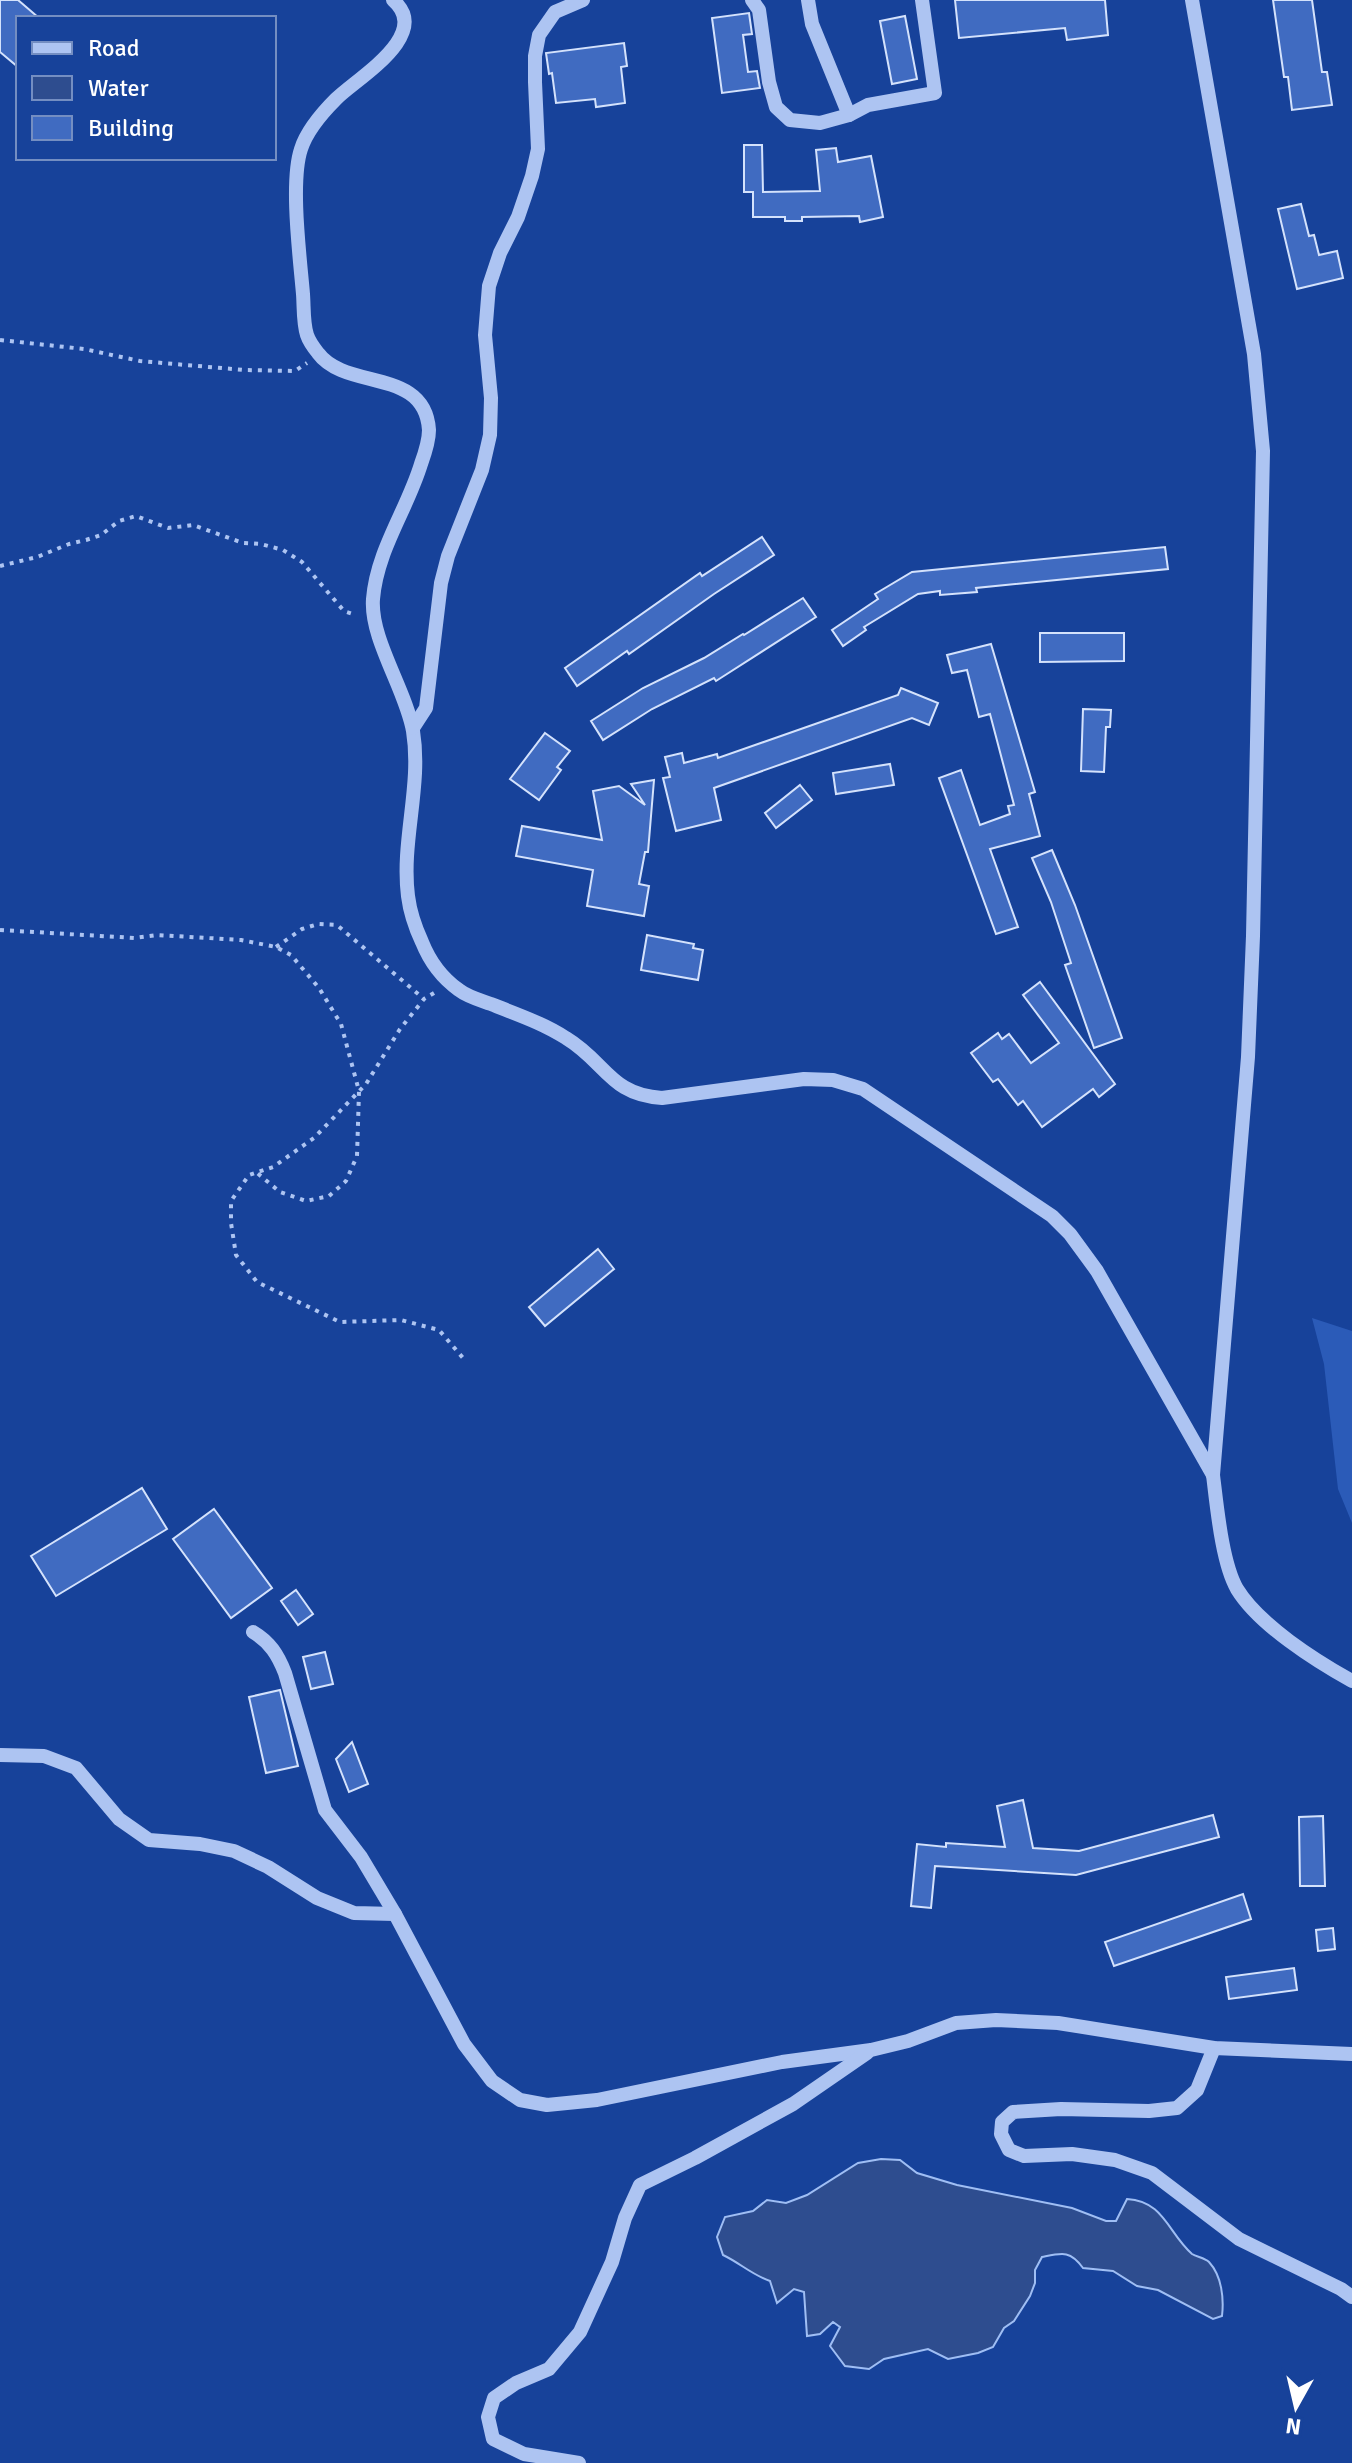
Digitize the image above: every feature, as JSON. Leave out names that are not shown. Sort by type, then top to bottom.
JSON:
[{"type":"street","points":[[393,0],[398,4],[403,18],[399,42],[386,57],[338,97],[315,123],[300,150],[298,231],[306,334],[319,355],[350,374],[401,388],[417,399],[425,413],[429,432],[415,483],[378,567],[372,603],[380,639],[413,728],[416,781],[408,861],[408,896],[414,923],[427,955],[450,983],[464,993],[530,1019],[567,1038],[623,1089],[643,1097],[662,1098],[804,1079],[833,1080],[863,1089],[1052,1216],[1070,1234],[1097,1271],[1213,1475]]},
{"type":"street","points":[[413,728],[426,708],[441,583],[448,556],[482,470],[490,435],[491,398],[485,335],[489,286],[500,253],[518,217],[538,149],[535,82],[539,35],[555,12],[583,0]]},
{"type":"street","points":[[752,0],[759,10],[769,82],[776,107],[790,120],[820,123],[849,115],[868,105],[935,93],[922,0]]},
{"type":"street","points":[[808,0],[812,24],[849,115]]},
{"type":"street","points":[[1192,0],[1254,354],[1263,451],[1248,1057],[1213,1475],[1222,1540],[1236,1588],[1258,1616],[1325,1666],[1352,1681]]},
{"type":"street","points":[[253,1632],[277,1653],[325,1810],[361,1857],[395,1914],[464,2044],[492,2081],[520,2100],[547,2105],[597,2100],[782,2062],[871,2050],[908,2041],[956,2023],[996,2020],[1058,2023],[1214,2048],[1352,2054]]},
{"type":"street","points":[[0,1755],[44,1756],[76,1768],[119,1819],[149,1840],[200,1844],[234,1851],[268,1867],[317,1898],[354,1913],[395,1914]]},
{"type":"street","points":[[1214,2048],[1197,2090],[1177,2108],[1013,2112],[1002,2122],[1001,2134],[1009,2150],[1024,2156],[1072,2154],[1115,2160],[1152,2173],[1239,2239],[1352,2297]]},
{"type":"street","points":[[579,2463],[524,2454],[493,2439],[488,2417],[494,2398],[516,2383],[549,2369],[580,2332],[612,2262],[625,2218],[640,2185],[793,2104],[871,2050]]},
{"type":"path","points":[[0,340],[84,349],[140,361],[275,372],[295,371],[319,355]]},
{"type":"path","points":[[0,566],[101,535],[119,521],[136,516],[168,528],[193,525],[243,543],[283,550],[302,562],[344,611],[377,623]]},
{"type":"path","points":[[276,947],[302,929],[318,924],[337,925],[424,999]]},
{"type":"path","points":[[0,930],[241,940],[276,947],[291,955],[319,988],[341,1024],[359,1091],[357,1156],[346,1181],[329,1196],[306,1201],[280,1192],[256,1172]]},
{"type":"path","points":[[450,983],[424,999],[400,1029],[366,1084],[314,1138],[273,1167],[249,1175],[231,1201],[231,1212],[236,1255],[257,1282],[340,1322],[401,1320],[439,1330],[463,1358]]},
{"type":"shaded area","points":[[1312,1318],[1352,1331],[1352,1523],[1338,1489],[1324,1364]]},
{"type":"water","points":[[900,2160],[917,2173],[957,2185],[1072,2208],[1106,2221],[1116,2221],[1127,2199],[1149,2205],[1184,2246],[1207,2261],[1217,2274],[1223,2302],[1222,2316],[1213,2319],[1158,2290],[1137,2286],[1113,2271],[1083,2268],[1070,2256],[1055,2254],[1042,2257],[1035,2270],[1035,2283],[1030,2296],[993,2347],[948,2359],[928,2349],[884,2359],[869,2369],[845,2366],[830,2346],[840,2327],[833,2322],[820,2334],[807,2336],[804,2292],[794,2289],[777,2303],[770,2281],[723,2255],[717,2237],[725,2217],[753,2211],[767,2200],[786,2203],[807,2195],[858,2163]]},
{"type":"building","points":[[0,0],[18,0],[37,16],[16,16],[16,65],[0,52]]},
{"type":"building","points":[[955,0],[1105,0],[1108,35],[1067,40],[1065,28],[959,38]]},
{"type":"building","points":[[1273,0],[1312,0],[1322,72],[1327,72],[1332,105],[1292,110]]},
{"type":"building","points":[[749,13],[752,34],[743,35],[748,72],[757,71],[760,88],[722,93],[712,18]]},
{"type":"building","points":[[905,16],[917,79],[892,84],[880,21]]},
{"type":"building","points":[[624,43],[627,66],[621,67],[625,103],[596,107],[595,99],[556,103],[546,53]]},
{"type":"building","points":[[744,145],[762,145],[763,192],[820,191],[816,150],[836,148],[838,162],[871,156],[883,217],[860,222],[859,216],[802,217],[802,221],[785,221],[785,217],[753,217],[753,192],[744,192]]},
{"type":"building","points":[[1301,204],[1309,236],[1314,235],[1319,255],[1337,251],[1343,278],[1297,289],[1278,209]]},
{"type":"building","points":[[762,537],[774,555],[577,686],[565,668],[700,573],[702,576]]},
{"type":"building","points":[[1165,547],[1168,569],[976,588],[977,592],[918,594],[864,627],[866,630],[843,646],[832,630],[878,599],[875,594],[912,572]]},
{"type":"building","points":[[803,598],[816,617],[716,681],[714,678],[652,709],[603,740],[591,721],[643,688],[704,658]]},
{"type":"building","points":[[1040,633],[1124,633],[1124,661],[1040,662]]},
{"type":"building","points":[[991,644],[1035,792],[1029,794],[1040,836],[990,849],[1018,927],[996,934],[939,778],[961,770],[980,825],[1010,814],[1008,806],[1014,805],[990,714],[979,717],[967,670],[952,673],[947,655]]},
{"type":"building","points":[[901,688],[938,703],[929,725],[912,718],[714,788],[721,820],[676,831],[663,778],[670,777],[665,757],[682,753],[684,763],[717,754],[718,758],[898,695]]},
{"type":"building","points":[[1083,709],[1111,710],[1110,727],[1106,727],[1104,772],[1081,771]]},
{"type":"building","points":[[545,733],[570,751],[557,767],[561,770],[539,800],[510,779]]},
{"type":"building","points":[[890,764],[894,785],[836,794],[833,773]]},
{"type":"building","points":[[654,780],[648,852],[645,852],[639,884],[649,886],[644,916],[587,906],[593,870],[516,856],[522,826],[602,840],[593,791],[619,786],[645,805],[631,784]]},
{"type":"building","points":[[800,785],[812,800],[776,828],[765,813]]},
{"type":"building","points":[[1052,850],[1122,1038],[1094,1048],[1065,965],[1071,963],[1051,902],[1032,858]]},
{"type":"building","points":[[647,935],[694,944],[693,948],[703,950],[698,980],[641,970]]},
{"type":"building","points":[[1040,982],[1115,1084],[1099,1097],[1093,1089],[1042,1127],[1023,1101],[1018,1105],[998,1079],[993,1082],[971,1053],[998,1033],[1002,1039],[1009,1034],[1031,1063],[1059,1043],[1023,995]]},
{"type":"building","points":[[598,1249],[614,1269],[545,1326],[529,1307]]},
{"type":"building","points":[[142,1488],[167,1529],[56,1596],[31,1556]]},
{"type":"building","points":[[214,1509],[272,1588],[231,1618],[173,1539]]},
{"type":"building","points":[[296,1590],[313,1614],[298,1625],[281,1601]]},
{"type":"building","points":[[325,1652],[333,1684],[311,1689],[303,1657]]},
{"type":"building","points":[[280,1690],[298,1766],[266,1773],[249,1697]]},
{"type":"building","points":[[352,1742],[368,1784],[349,1792],[336,1759]]},
{"type":"building","points":[[1023,1800],[1033,1848],[1079,1851],[1213,1815],[1219,1837],[1076,1875],[935,1866],[931,1908],[911,1906],[917,1844],[1005,1847],[997,1806]]},
{"type":"building","points":[[1323,1816],[1325,1886],[1300,1886],[1299,1817]]},
{"type":"building","points":[[1243,1894],[1251,1919],[1114,1966],[1105,1942]]},
{"type":"building","points":[[1333,1928],[1335,1949],[1318,1951],[1316,1930]]},
{"type":"building","points":[[1294,1968],[1297,1990],[1229,1999],[1226,1977]]}]
